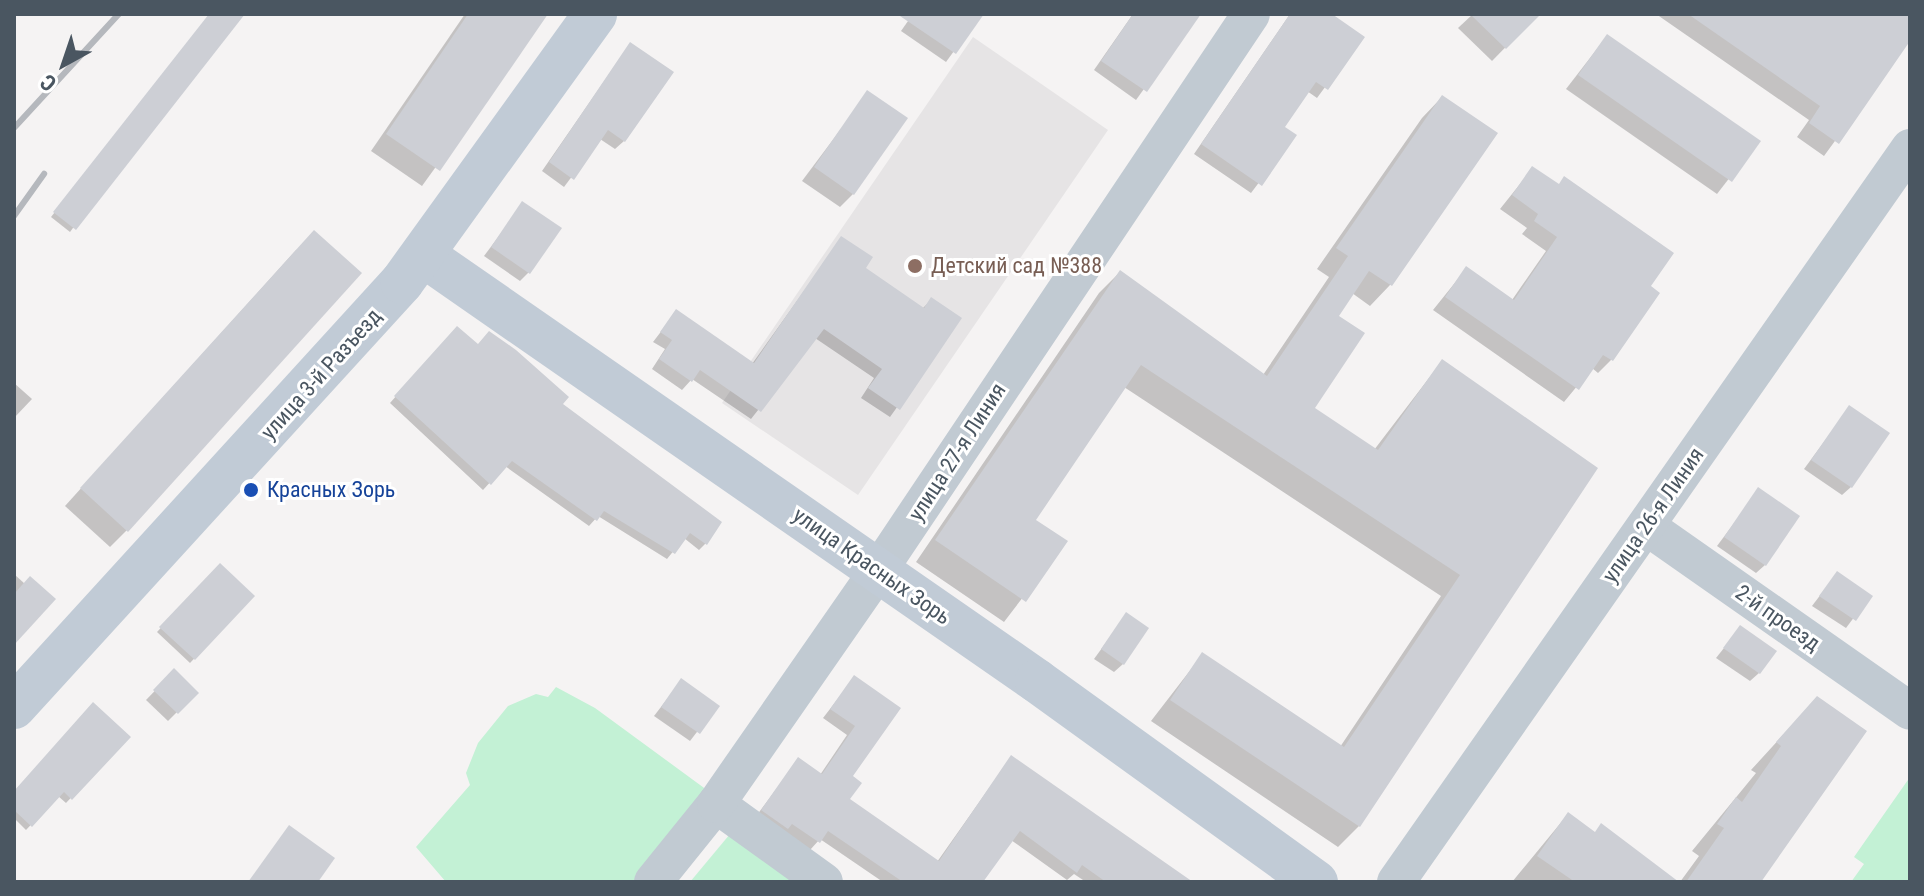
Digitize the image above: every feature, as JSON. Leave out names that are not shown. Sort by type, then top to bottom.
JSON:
[{"type":"street","name":"улица 3-й Разъезд","points":[[14,707],[348,346],[423,255],[595,14]]},
{"type":"street","name":"улица 27-я Линия","points":[[653,882],[716,804],[878,571],[1251,14]]},
{"type":"street","name":"улица 26-я Линия","points":[[1396,882],[1906,163]]},
{"type":"street","name":"улица Красных Зорь","points":[[423,255],[878,571],[1316,882]]},
{"type":"street","name":"2-й проезд","points":[[1646,526],[1910,711]]},
{"type":"street","points":[[716,804],[824,882]]},
{"type":"shaded area","name":"Детский сад №388","points":[[973,37],[1108,130],[858,495],[722,403]]},
{"type":"green space","points":[[556,687],[595,708],[711,793],[637,882],[446,882],[416,847],[470,785],[466,773],[478,743],[508,706],[536,694],[548,697]]},
{"type":"green space","points":[[1910,777],[1910,882],[1851,882],[1864,864],[1854,857]]},
{"type":"green space","points":[[730,834],[796,882],[690,882]]},
{"type":"building","points":[[209,14],[245,14],[76,230],[53,212]]},
{"type":"building","points":[[468,14],[548,14],[440,171],[386,134]]},
{"type":"building","points":[[897,14],[984,14],[956,54]]},
{"type":"building","points":[[1133,14],[1201,14],[1147,92],[1101,61]]},
{"type":"building","points":[[1290,14],[1332,14],[1365,37],[1328,90],[1316,82],[1285,127],[1297,135],[1262,186],[1201,144]]},
{"type":"building","points":[[1470,14],[1541,14],[1506,49]]},
{"type":"building","points":[[1688,14],[1910,14],[1910,41],[1839,144],[1809,123],[1820,106]]},
{"type":"building","points":[[1607,34],[1761,141],[1732,182],[1578,75]]},
{"type":"building","points":[[630,42],[674,72],[625,142],[608,130],[574,180],[549,162]]},
{"type":"building","points":[[867,90],[908,118],[854,195],[814,167]]},
{"type":"building","points":[[1442,95],[1498,133],[1392,286],[1369,271],[1339,316],[1365,333],[1315,408],[1378,450],[1442,359],[1598,468],[1360,827],[1170,700],[1202,652],[1344,747],[1460,575],[1141,365],[1036,520],[1068,541],[1026,602],[935,540],[1120,270],[1267,376],[1348,256],[1336,248]]},
{"type":"building","points":[[1532,166],[1559,184],[1564,176],[1674,253],[1651,286],[1660,293],[1613,361],[1603,355],[1579,390],[1445,297],[1466,266],[1514,300],[1557,237],[1534,221],[1538,214],[1512,195]]},
{"type":"building","points":[[522,201],[562,228],[530,274],[491,247]]},
{"type":"building","points":[[314,230],[362,273],[128,532],[80,488]]},
{"type":"building","points":[[841,236],[873,257],[866,268],[924,308],[931,297],[962,318],[900,410],[868,388],[882,369],[824,329],[761,412],[700,370],[692,382],[659,359],[672,340],[660,332],[676,309],[754,363]]},
{"type":"building","points":[[457,326],[478,344],[489,331],[516,350],[569,397],[563,404],[722,522],[707,545],[690,533],[675,554],[604,511],[597,521],[512,461],[491,485],[394,396]]},
{"type":"building","points":[[1849,405],[1890,433],[1852,488],[1811,460]]},
{"type":"building","points":[[1758,487],[1800,516],[1766,566],[1724,537]]},
{"type":"building","points":[[220,563],[255,596],[195,660],[159,627]]},
{"type":"building","points":[[1837,571],[1873,596],[1856,621],[1819,596]]},
{"type":"building","points":[[30,576],[56,599],[14,645],[14,594]]},
{"type":"building","points":[[1126,612],[1149,628],[1124,665],[1101,649]]},
{"type":"building","points":[[1740,625],[1777,651],[1760,674],[1723,648]]},
{"type":"building","points":[[174,668],[199,693],[178,714],[153,690]]},
{"type":"building","points":[[854,675],[901,708],[853,776],[862,783],[850,799],[939,861],[1011,755],[1193,882],[1106,882],[1082,865],[1077,873],[1020,831],[983,882],[903,882],[828,831],[820,843],[792,824],[788,829],[761,810],[798,757],[822,774],[855,726],[830,709]]},
{"type":"building","points":[[681,678],[720,706],[700,734],[661,707]]},
{"type":"building","points":[[1817,696],[1867,731],[1761,882],[1686,882],[1724,828],[1717,824],[1736,797],[1742,802],[1781,746],[1776,742]]},
{"type":"building","points":[[93,702],[131,737],[72,800],[64,792],[32,827],[14,810],[14,791]]},
{"type":"building","points":[[1568,812],[1595,832],[1601,823],[1679,882],[1575,882],[1537,856]]},
{"type":"building","points":[[289,825],[335,858],[318,882],[248,882]]},
{"type":"railway","points":[[14,128],[119,14]]},
{"type":"railway","points":[[14,216],[44,174]]},
{"type":"place","name":"Детский сад №388","points":[[915,266]]},
{"type":"place","name":"Красных Зорь","points":[[251,490]]}]
